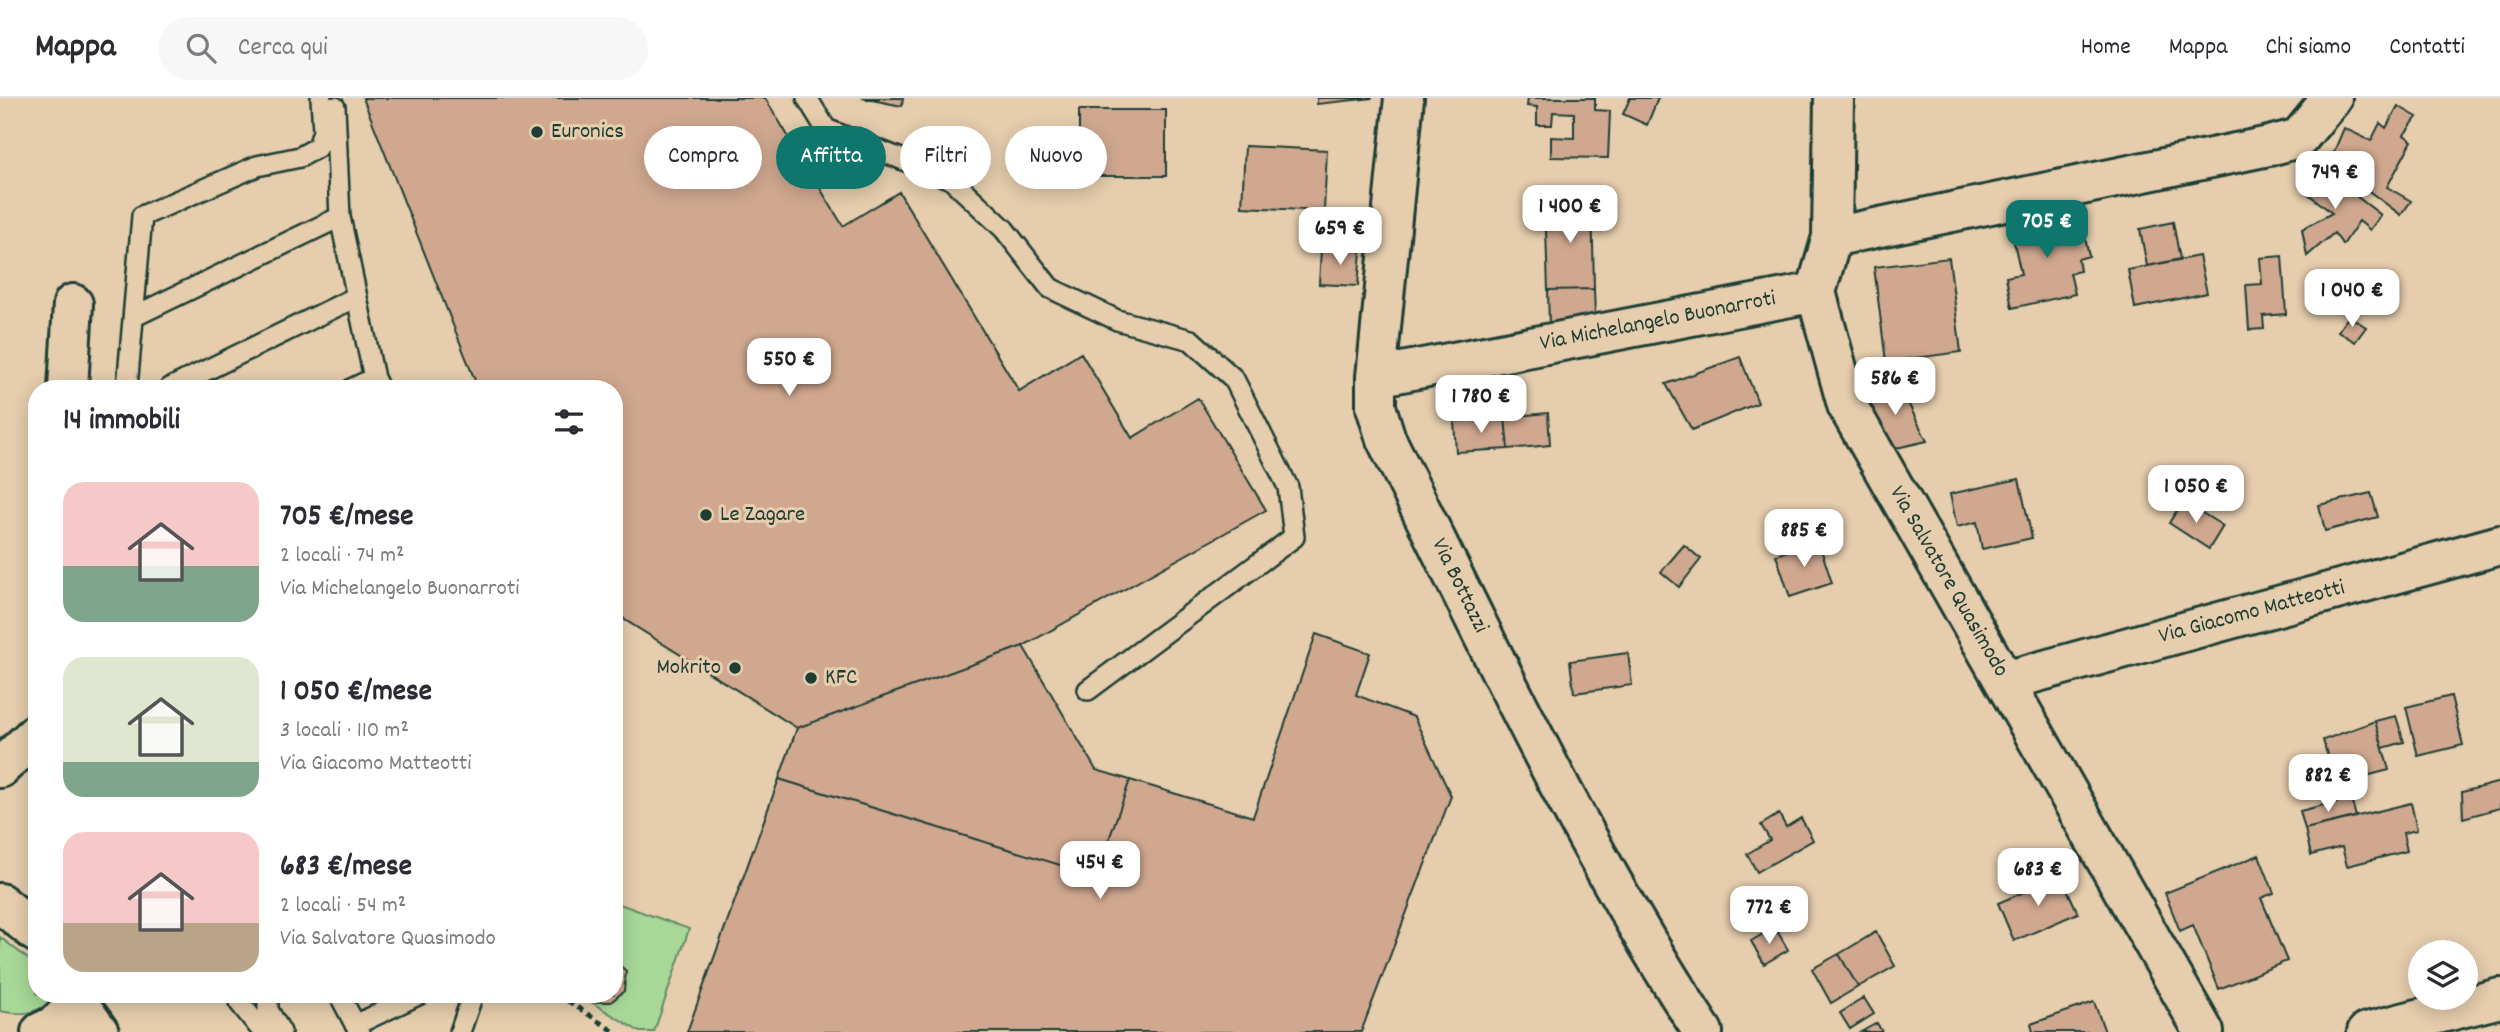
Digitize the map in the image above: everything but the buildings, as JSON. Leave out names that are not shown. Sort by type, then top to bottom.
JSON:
[{"type":"street","name":"Via Bottazzi","points":[[1404,98],[1376,377],[1376,407],[1386,439],[1564,799],[1649,950],[1703,1032]]},
{"type":"street","points":[[1816,292],[1832,237],[1834,98]]},
{"type":"street","points":[[1832,237],[2299,138],[2332,98]]},
{"type":"street","name":"Via Michelangelo Buonarroti","points":[[1376,377],[1816,292]]},
{"type":"street","name":"Via Salvatore Quasimodo","points":[[1816,292],[1847,405],[2204,1032]]},
{"type":"street","points":[[68,380],[73,304]]},
{"type":"street","name":"Via Giacomo Matteotti","points":[[2005,681],[2500,545]]},
{"type":"street","points":[[0,768],[28,742]]},
{"type":"street","points":[[2367,1032],[2500,998]]},
{"type":"street","points":[[41,1032],[60,1024],[72,1003]]},
{"type":"street","points":[[79,1003],[99,1032]]},
{"type":"lane","points":[[128,380],[142,216],[257,166],[300,157],[317,148],[323,131],[321,98]]},
{"type":"lane","points":[[334,98],[340,217],[376,380]]},
{"type":"lane","points":[[807,98],[827,129],[951,179],[1004,229],[1050,288],[1117,320],[1191,340],[1234,379],[1288,487],[1294,537],[1088,690]]},
{"type":"lane","points":[[135,316],[340,217]]},
{"type":"lane","points":[[187,380],[356,298]]},
{"type":"lane","points":[[238,1003],[262,1032]]},
{"type":"lane","points":[[267,1003],[268,1010],[281,1032]]},
{"type":"lane","points":[[344,1003],[357,1029],[404,1003]]},
{"type":"lane","points":[[460,1032],[469,1003]]},
{"type":"path","points":[[571,1003],[615,1032]]},
{"type":"green space","points":[[623,905],[689,929],[654,1032],[640,1032],[593,1003],[623,1003]]},
{"type":"green space","points":[[0,937],[28,959],[28,1003],[48,1003],[26,1013],[0,1011]]},
{"type":"place","name":"Euronics","points":[[537,132]]},
{"type":"place","name":"Le Zagare","points":[[706,515]]},
{"type":"place","name":"Mokrito","points":[[735,668]]},
{"type":"place","name":"KFC","points":[[811,678]]}]
